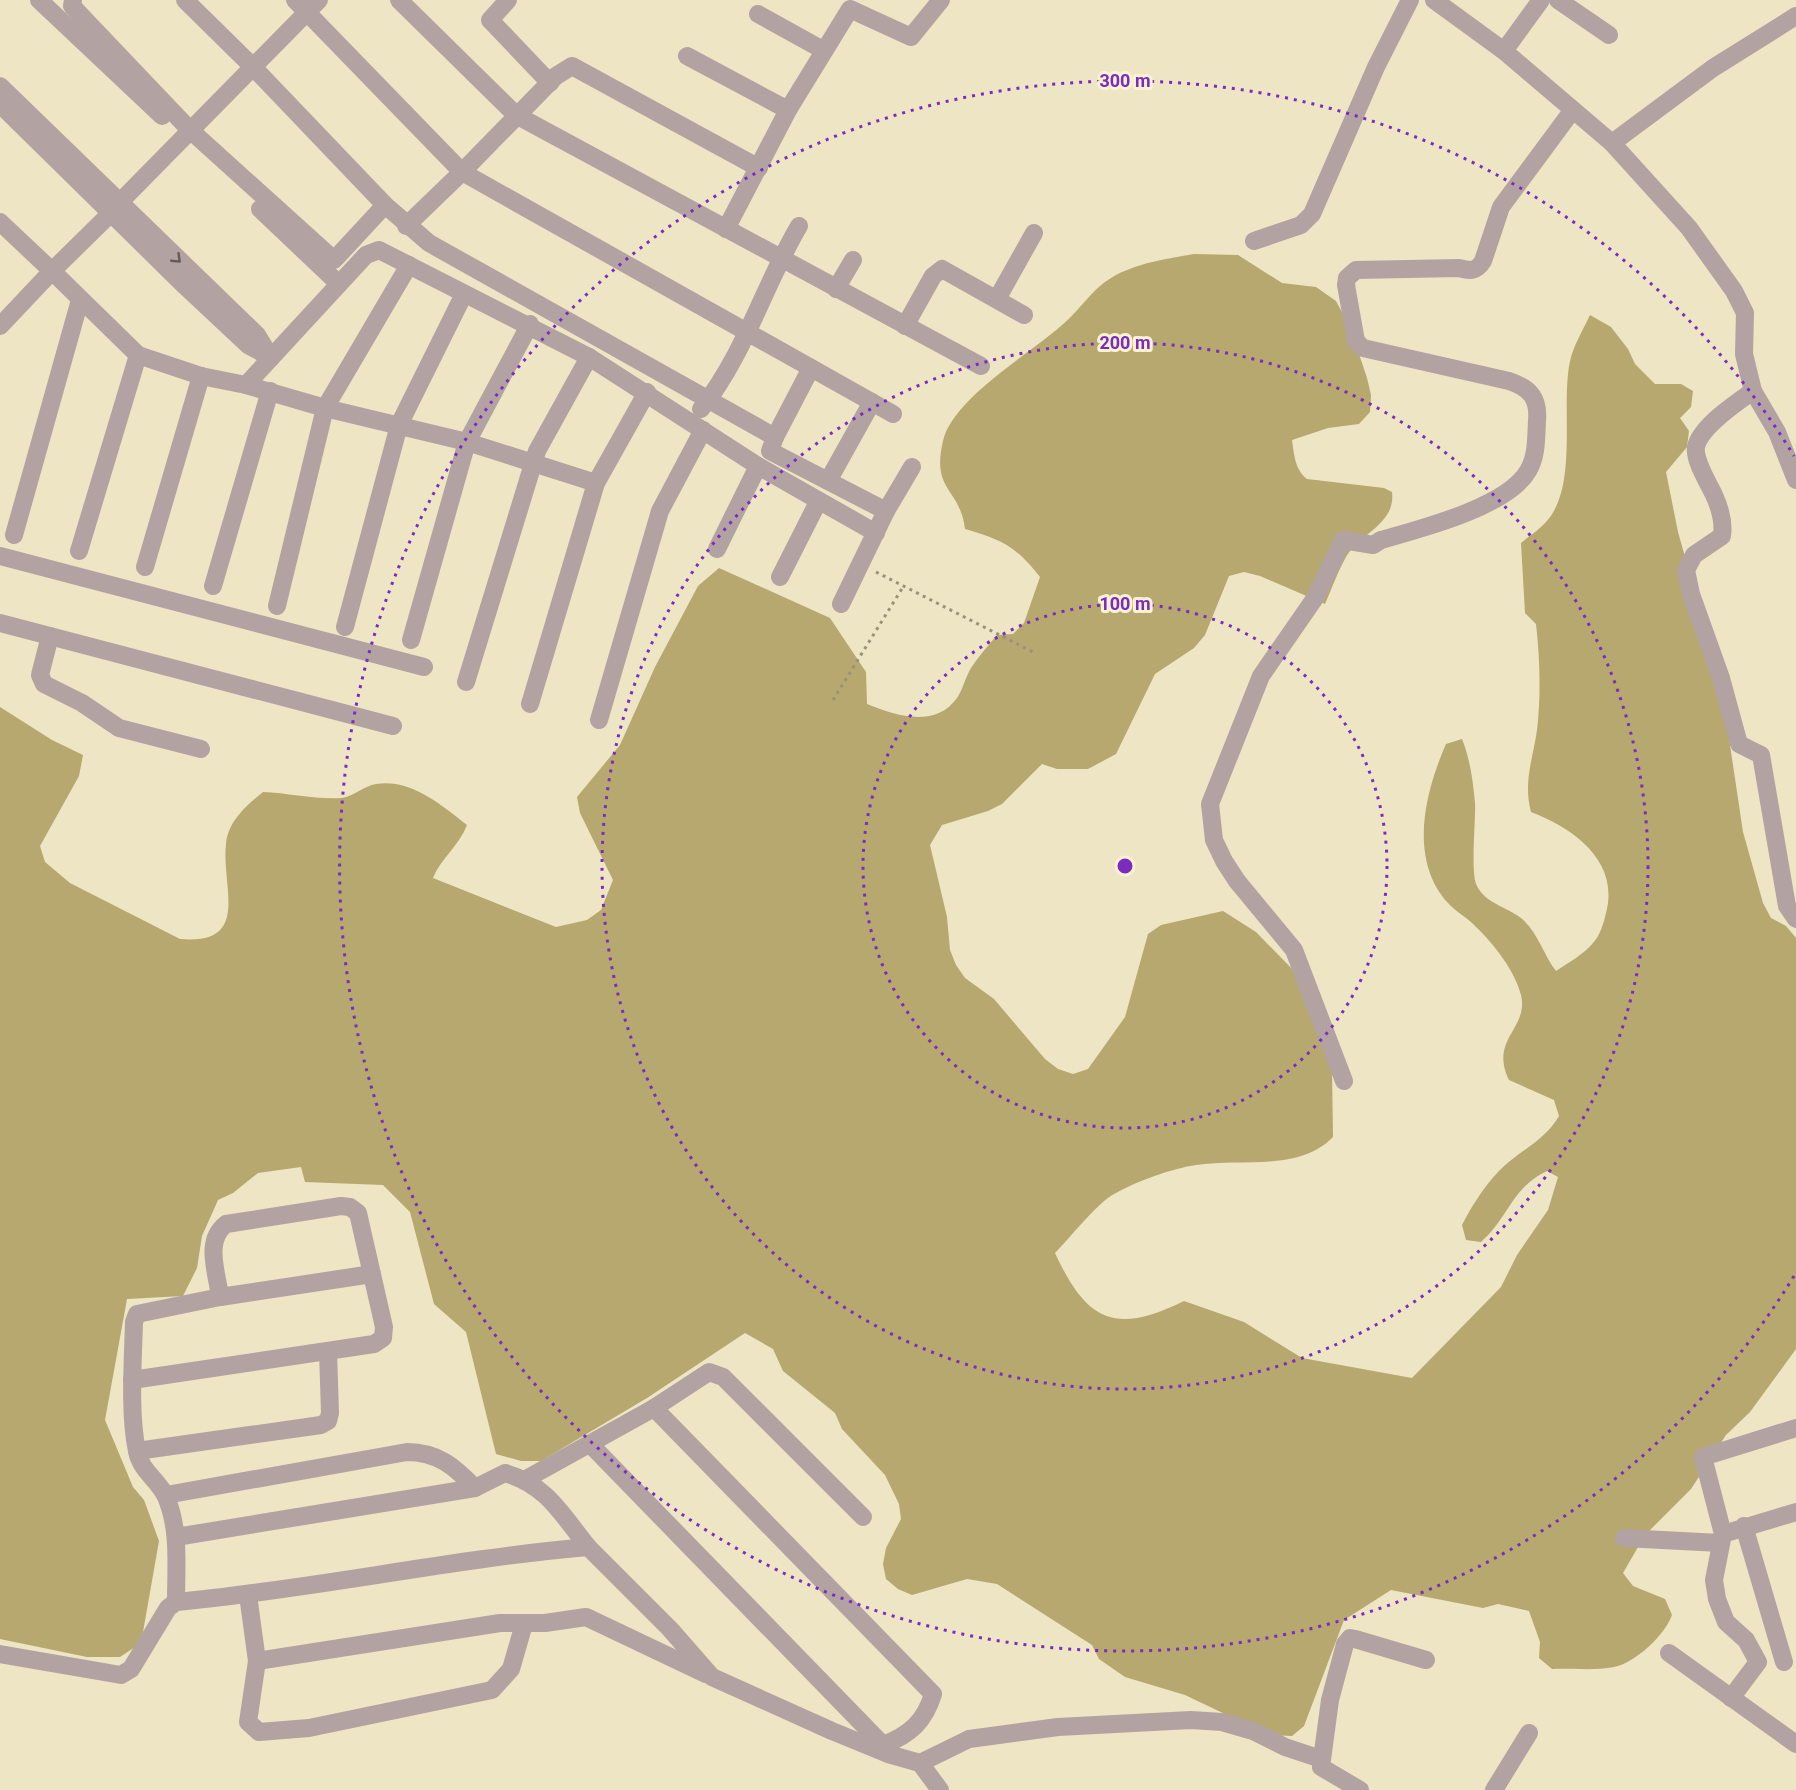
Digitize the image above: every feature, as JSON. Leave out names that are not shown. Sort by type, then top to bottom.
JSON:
[{"type":"street","points":[[39,0],[186,132],[334,260],[385,205]]},
{"type":"street","points":[[73,0],[72,6],[186,132],[339,284]]},
{"type":"street","points":[[185,0],[406,226],[475,270],[774,437]]},
{"type":"street","points":[[399,0],[516,115],[981,366]]},
{"type":"street","points":[[508,0],[490,20],[550,83]]},
{"type":"street","points":[[726,229],[788,110],[850,9],[911,37],[941,0]]},
{"type":"street","points":[[1254,241],[1301,225],[1312,214],[1376,66],[1410,0]]},
{"type":"street","points":[[1434,0],[1504,51],[1612,143],[1689,228],[1734,291],[1745,313],[1744,354],[1753,391],[1777,432],[1796,480]]},
{"type":"street","points":[[1504,51],[1541,0]]},
{"type":"street","points":[[1558,0],[1609,35]]},
{"type":"street","points":[[0,326],[186,132],[253,67],[307,4],[462,172],[893,414]]},
{"type":"street","points":[[758,14],[823,50]]},
{"type":"street","points":[[1612,143],[1705,74],[1796,16]]},
{"type":"street","points":[[687,56],[788,110]]},
{"type":"street","points":[[406,226],[516,115],[563,70],[572,66],[759,168]]},
{"type":"street","points":[[0,86],[24,120],[190,281],[257,335],[271,358]]},
{"type":"street","points":[[0,105],[24,120]]},
{"type":"street","points":[[1344,1081],[1294,950],[1237,881],[1224,861],[1214,840],[1210,804],[1261,676],[1315,598],[1343,540],[1373,545],[1381,540],[1449,520],[1511,489],[1529,469],[1534,457],[1538,412],[1536,400],[1526,387],[1509,381],[1363,348],[1356,341],[1346,285],[1347,278],[1356,270],[1459,268],[1472,271],[1478,268],[1484,261],[1501,207],[1572,111]]},
{"type":"street","points":[[0,222],[138,355],[201,376],[246,384],[325,408],[467,442],[596,483]]},
{"type":"street","points":[[599,720],[660,512],[707,401],[748,333],[779,259],[799,226]]},
{"type":"street","points":[[997,299],[1034,233]]},
{"type":"street","points":[[246,384],[366,255],[379,250],[464,294],[530,324],[590,357],[758,466],[876,533]]},
{"type":"street","points":[[837,289],[853,260]]},
{"type":"street","points":[[277,606],[325,408],[409,265]]},
{"type":"street","points":[[905,326],[928,284],[939,270],[946,270],[1024,315]]},
{"type":"street","points":[[345,627],[399,425],[464,294]]},
{"type":"street","points":[[14,535],[80,300]]},
{"type":"street","points":[[411,640],[467,442],[530,324]]},
{"type":"street","points":[[79,551],[138,355]]},
{"type":"street","points":[[466,682],[533,462],[590,357]]},
{"type":"street","points":[[811,368],[774,437],[770,451],[886,511]]},
{"type":"street","points":[[145,567],[201,376]]},
{"type":"street","points":[[213,586],[270,391]]},
{"type":"street","points":[[1753,391],[1727,410],[1704,432],[1696,447],[1699,461],[1717,501],[1724,525],[1722,536],[1694,555],[1686,570],[1691,594],[1721,678],[1740,744],[1761,755],[1787,906],[1796,919]]},
{"type":"street","points":[[530,704],[596,483],[647,392]]},
{"type":"street","points":[[828,481],[872,402]]},
{"type":"street","points":[[717,549],[758,466]]},
{"type":"street","points":[[841,604],[886,511],[912,467]]},
{"type":"street","points":[[780,577],[818,502]]},
{"type":"street","points":[[0,556],[423,667]]},
{"type":"street","points":[[0,623],[393,726]]},
{"type":"street","points":[[51,636],[40,675],[44,684],[82,703],[119,728],[201,749]]},
{"type":"street","points":[[132,1380],[374,1344],[382,1338],[384,1327],[358,1213],[350,1207],[341,1206],[226,1224],[216,1232],[212,1242],[220,1297]]},
{"type":"street","points":[[176,1602],[176,1536],[166,1495],[145,1472],[137,1451],[132,1380],[134,1322],[137,1314],[220,1297],[372,1274]]},
{"type":"street","points":[[137,1451],[321,1425],[328,1421],[330,1413],[328,1351]]},
{"type":"street","points":[[526,1479],[591,1445],[709,1372],[714,1372],[723,1377],[863,1517]]},
{"type":"street","points":[[654,1408],[933,1694],[928,1712],[918,1726],[886,1750]]},
{"type":"street","points":[[1731,1698],[1758,1662],[1746,1640],[1726,1623],[1717,1599],[1714,1580],[1722,1538],[1703,1456],[1796,1428]]},
{"type":"street","points":[[591,1445],[886,1750]]},
{"type":"street","points":[[166,1495],[407,1452],[416,1452],[453,1464],[475,1488]]},
{"type":"street","points":[[176,1536],[475,1488],[505,1473],[526,1479],[541,1490],[588,1547],[670,1629],[712,1677]]},
{"type":"street","points":[[1624,1538],[1722,1538],[1744,1526],[1796,1512]]},
{"type":"street","points":[[1744,1526],[1784,1662]]},
{"type":"street","points":[[0,1654],[121,1675],[131,1669],[168,1608],[176,1602],[248,1595],[507,1554],[588,1547]]},
{"type":"street","points":[[248,1595],[257,1661],[248,1722],[250,1727],[259,1732],[309,1728],[492,1690],[511,1669],[524,1624]]},
{"type":"street","points":[[257,1661],[500,1623],[524,1624],[586,1617],[736,1690],[920,1763],[940,1790]]},
{"type":"street","points":[[1360,1790],[1321,1767],[1330,1700],[1347,1641],[1355,1639],[1426,1660]]},
{"type":"street","points":[[1669,1653],[1796,1744]]},
{"type":"street","points":[[920,1763],[969,1739],[1058,1727],[1191,1720],[1222,1722],[1253,1731],[1285,1747],[1321,1759]]},
{"type":"street","points":[[1494,1790],[1529,1733]]},
{"type":"path","points":[[862,564],[1033,652]]},
{"type":"path","points":[[833,700],[903,587]]},
{"type":"shaded area","points":[[1194,254],[1238,255],[1282,283],[1316,287],[1336,301],[1350,327],[1367,378],[1371,395],[1370,412],[1359,424],[1328,428],[1292,440],[1296,461],[1300,471],[1307,479],[1384,488],[1392,492],[1392,503],[1383,520],[1346,557],[1325,604],[1260,576],[1244,572],[1229,576],[1205,635],[1194,648],[1155,674],[1116,754],[1088,769],[1057,769],[1042,764],[1002,804],[988,811],[942,825],[930,845],[947,917],[950,950],[965,978],[994,999],[1045,1059],[1058,1069],[1073,1074],[1088,1069],[1125,1017],[1148,934],[1161,925],[1223,911],[1256,932],[1298,975],[1332,1072],[1333,1137],[1319,1148],[1287,1159],[1269,1162],[1196,1165],[1175,1169],[1143,1180],[1107,1199],[1055,1253],[1079,1294],[1092,1307],[1106,1316],[1121,1319],[1139,1318],[1160,1312],[1184,1301],[1244,1322],[1302,1358],[1412,1378],[1501,1287],[1517,1255],[1548,1210],[1558,1177],[1547,1171],[1535,1178],[1518,1194],[1498,1223],[1481,1242],[1466,1240],[1462,1225],[1483,1191],[1506,1164],[1546,1133],[1559,1116],[1554,1100],[1509,1080],[1504,1066],[1504,1054],[1506,1044],[1520,1017],[1521,995],[1509,967],[1497,950],[1473,924],[1448,903],[1436,886],[1428,866],[1424,846],[1424,825],[1432,783],[1446,744],[1462,739],[1469,762],[1474,795],[1474,870],[1477,886],[1485,897],[1515,914],[1527,924],[1556,971],[1589,947],[1598,937],[1605,917],[1609,894],[1606,878],[1590,849],[1562,827],[1531,812],[1529,801],[1528,781],[1538,717],[1539,664],[1536,624],[1525,613],[1521,543],[1546,522],[1556,506],[1563,487],[1566,466],[1568,376],[1571,357],[1590,315],[1611,327],[1628,349],[1635,364],[1655,384],[1681,384],[1693,391],[1691,407],[1680,418],[1689,431],[1687,447],[1666,472],[1678,532],[1721,685],[1743,832],[1763,903],[1771,918],[1786,926],[1796,938],[1796,1349],[1750,1412],[1726,1435],[1691,1489],[1645,1535],[1623,1573],[1633,1586],[1665,1599],[1672,1615],[1663,1631],[1640,1654],[1614,1667],[1552,1669],[1539,1658],[1540,1642],[1529,1611],[1498,1604],[1483,1608],[1391,1590],[1344,1620],[1304,1726],[1292,1736],[1269,1735],[1185,1695],[1125,1677],[1099,1659],[1092,1645],[997,1584],[967,1579],[912,1595],[898,1589],[886,1579],[883,1564],[886,1548],[901,1519],[899,1504],[885,1475],[842,1429],[835,1413],[783,1371],[773,1349],[745,1333],[647,1398],[541,1461],[521,1461],[496,1454],[466,1332],[434,1304],[410,1212],[383,1185],[305,1182],[301,1167],[258,1173],[233,1193],[218,1200],[202,1236],[197,1268],[183,1296],[127,1299],[105,1420],[133,1487],[144,1500],[159,1541],[143,1632],[135,1647],[120,1657],[87,1657],[0,1639],[0,707],[52,740],[83,755],[79,776],[40,846],[45,862],[70,883],[180,939],[202,938],[217,933],[225,923],[228,910],[226,844],[230,828],[239,814],[263,792],[342,798],[372,785],[389,783],[413,789],[425,795],[467,825],[433,878],[556,927],[587,920],[601,910],[613,880],[580,813],[577,797],[620,745],[655,667],[698,586],[719,568],[830,618],[866,672],[867,704],[889,712],[914,717],[937,714],[948,708],[959,695],[974,664],[997,635],[1013,634],[1024,623],[1040,577],[1016,551],[989,536],[965,529],[958,505],[943,480],[941,470],[940,458],[943,441],[950,425],[961,409],[977,393],[1062,325],[1091,294],[1111,278],[1141,265]]}]
